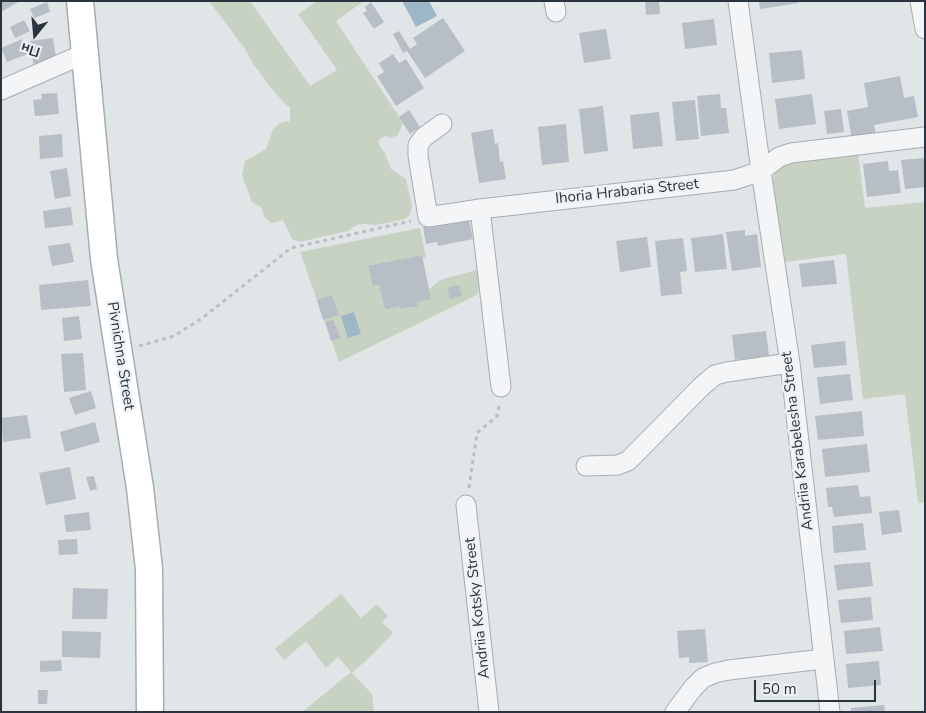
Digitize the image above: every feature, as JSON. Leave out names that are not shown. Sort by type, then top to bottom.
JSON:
[{"type":"street","name":"Pivnichna Street","points":[[80,1],[104,259],[140,488],[149,569],[150,712]]},
{"type":"street","name":"Andriia Karabelesha Street","points":[[738,1],[790,363],[830,712]]},
{"type":"street","points":[[920,1],[925,29]]},
{"type":"street","points":[[1,90],[86,54]]},
{"type":"street","points":[[428,217],[418,156],[418,145],[424,137],[442,124]]},
{"type":"street","name":"Ihoria Hrabaria Street","points":[[428,217],[480,209],[734,180],[761,171],[780,157],[791,154],[925,137]]},
{"type":"street","points":[[480,209],[501,387]]},
{"type":"street","points":[[586,466],[618,465],[628,461],[715,375],[790,363]]},
{"type":"street","name":"Andriia Kotsky Street","points":[[466,505],[489,712]]},
{"type":"street","points":[[675,712],[693,688],[709,675],[729,670],[823,659]]},
{"type":"path","points":[[119,352],[174,336],[194,324],[291,248],[428,217]]},
{"type":"path","points":[[466,505],[477,433],[497,416],[501,400],[501,387]]},
{"type":"green space","points":[[209,1],[250,1],[310,86],[337,70],[298,14],[317,1],[364,1],[336,21],[403,123],[398,135],[391,138],[385,136],[378,140],[391,169],[406,179],[412,206],[410,215],[405,219],[392,222],[375,225],[356,225],[348,231],[300,242],[292,239],[283,220],[271,223],[264,216],[261,207],[252,202],[242,176],[245,161],[266,149],[273,129],[280,123],[290,121],[290,107],[285,104],[268,84],[245,49]]},
{"type":"green space","points":[[858,153],[865,208],[925,202],[925,502],[918,503],[905,394],[863,399],[846,254],[785,262],[773,187],[775,172],[780,166],[788,162]]},
{"type":"green space","points":[[420,228],[426,257],[422,258],[421,255],[368,267],[373,286],[379,285],[385,310],[399,306],[400,309],[418,306],[417,302],[431,299],[429,290],[436,283],[443,279],[477,270],[478,293],[339,362],[300,252]]},
{"type":"green space","points":[[341,594],[361,618],[377,604],[388,616],[382,622],[393,633],[352,673],[372,694],[374,712],[302,712],[351,672],[338,657],[326,668],[306,641],[284,660],[275,649]]},
{"type":"water","points":[[402,1],[429,1],[437,16],[416,27]]},
{"type":"water","points":[[354,312],[361,334],[348,338],[341,316]]},
{"type":"building","points":[[1,1],[20,1],[1,12]]},
{"type":"building","points":[[645,1],[659,1],[660,14],[646,15]]},
{"type":"building","points":[[759,1],[798,1],[799,3],[760,9]]},
{"type":"building","points":[[47,2],[50,12],[34,18],[30,9]]},
{"type":"building","points":[[371,2],[384,22],[374,29],[363,13],[367,11],[365,7]]},
{"type":"building","points":[[443,18],[465,51],[425,78],[407,51],[403,53],[393,34],[399,31],[410,49],[417,44],[413,38]]},
{"type":"building","points":[[714,19],[717,45],[685,49],[682,23]]},
{"type":"building","points":[[24,20],[30,31],[15,38],[10,27]]},
{"type":"building","points":[[606,29],[611,59],[584,63],[579,33]]},
{"type":"building","points":[[53,38],[57,65],[34,68],[30,41]]},
{"type":"building","points":[[22,39],[28,54],[7,62],[1,48]]},
{"type":"building","points":[[802,50],[805,79],[772,83],[769,53]]},
{"type":"building","points":[[393,54],[399,63],[406,59],[424,88],[396,106],[377,76],[384,72],[379,63]]},
{"type":"building","points":[[900,76],[904,98],[914,96],[918,117],[874,125],[876,134],[852,139],[847,111],[868,107],[864,83]]},
{"type":"building","points":[[57,93],[59,114],[35,116],[33,100],[42,99],[41,94]]},
{"type":"building","points":[[720,94],[721,108],[726,108],[729,133],[701,136],[697,96]]},
{"type":"building","points":[[812,94],[816,124],[779,129],[775,99]]},
{"type":"building","points":[[695,100],[699,139],[676,141],[672,102]]},
{"type":"building","points":[[603,106],[608,151],[584,154],[579,109]]},
{"type":"building","points":[[841,109],[844,132],[827,134],[824,111]]},
{"type":"building","points":[[409,110],[420,127],[410,134],[399,117]]},
{"type":"building","points":[[659,112],[663,146],[633,149],[630,115]]},
{"type":"building","points":[[566,124],[569,162],[542,165],[538,127]]},
{"type":"building","points":[[493,129],[495,144],[498,143],[500,162],[503,161],[506,179],[479,183],[471,133]]},
{"type":"building","points":[[62,134],[63,157],[40,159],[39,136]]},
{"type":"building","points":[[925,158],[925,187],[905,189],[901,160]]},
{"type":"building","points":[[888,161],[889,171],[898,170],[901,193],[867,197],[863,164]]},
{"type":"building","points":[[67,168],[71,196],[55,199],[50,171]]},
{"type":"building","points":[[71,207],[73,225],[45,228],[43,211]]},
{"type":"building","points":[[469,219],[473,239],[438,246],[437,242],[426,244],[423,227]]},
{"type":"building","points":[[745,230],[745,236],[757,234],[761,267],[732,271],[726,232]]},
{"type":"building","points":[[723,234],[727,269],[695,272],[691,238]]},
{"type":"building","points":[[647,237],[651,267],[620,272],[616,241]]},
{"type":"building","points":[[683,238],[687,271],[680,272],[682,294],[661,296],[655,241]]},
{"type":"building","points":[[70,243],[74,262],[52,266],[48,246]]},
{"type":"building","points":[[422,255],[431,299],[417,302],[418,306],[400,309],[399,306],[385,310],[379,285],[373,286],[368,266]]},
{"type":"building","points":[[834,260],[837,284],[802,287],[799,264]]},
{"type":"building","points":[[88,280],[91,306],[41,310],[39,285]]},
{"type":"building","points":[[459,285],[462,296],[450,299],[447,288]]},
{"type":"building","points":[[332,295],[339,315],[323,320],[317,300]]},
{"type":"building","points":[[79,316],[82,339],[64,341],[62,318]]},
{"type":"building","points":[[333,320],[340,338],[331,341],[325,322]]},
{"type":"building","points":[[766,331],[769,356],[735,360],[732,335]]},
{"type":"building","points":[[845,341],[847,365],[814,368],[811,345]]},
{"type":"building","points":[[83,353],[86,390],[64,392],[61,354]]},
{"type":"building","points":[[850,374],[853,400],[820,404],[817,377]]},
{"type":"building","points":[[91,391],[96,408],[75,415],[69,398]]},
{"type":"building","points":[[862,411],[864,436],[818,440],[815,416]]},
{"type":"building","points":[[27,415],[31,438],[3,442],[1,418]]},
{"type":"building","points":[[95,422],[100,442],[65,452],[60,432]]},
{"type":"building","points":[[867,444],[870,472],[825,477],[822,449]]},
{"type":"building","points":[[70,467],[76,499],[46,505],[39,473]]},
{"type":"building","points":[[94,476],[97,489],[90,491],[86,477]]},
{"type":"building","points":[[858,485],[860,497],[870,496],[872,513],[834,517],[832,507],[828,507],[826,488]]},
{"type":"building","points":[[899,510],[902,532],[882,535],[879,512]]},
{"type":"building","points":[[89,512],[91,530],[66,532],[64,515]]},
{"type":"building","points":[[863,523],[866,550],[834,553],[832,526]]},
{"type":"building","points":[[77,539],[78,554],[59,555],[58,540]]},
{"type":"building","points":[[870,562],[873,586],[837,590],[834,565]]},
{"type":"building","points":[[73,588],[108,589],[107,619],[72,619]]},
{"type":"building","points":[[871,597],[873,620],[841,623],[838,600]]},
{"type":"building","points":[[880,627],[883,651],[846,654],[844,631]]},
{"type":"building","points":[[705,629],[708,662],[689,663],[689,657],[679,658],[677,631]]},
{"type":"building","points":[[62,631],[101,632],[100,658],[62,657]]},
{"type":"building","points":[[61,660],[62,671],[40,672],[40,661]]},
{"type":"building","points":[[879,661],[881,685],[848,688],[846,664]]},
{"type":"building","points":[[38,690],[48,690],[47,704],[38,704]]},
{"type":"building","points":[[884,705],[885,712],[851,712],[851,708]]}]
